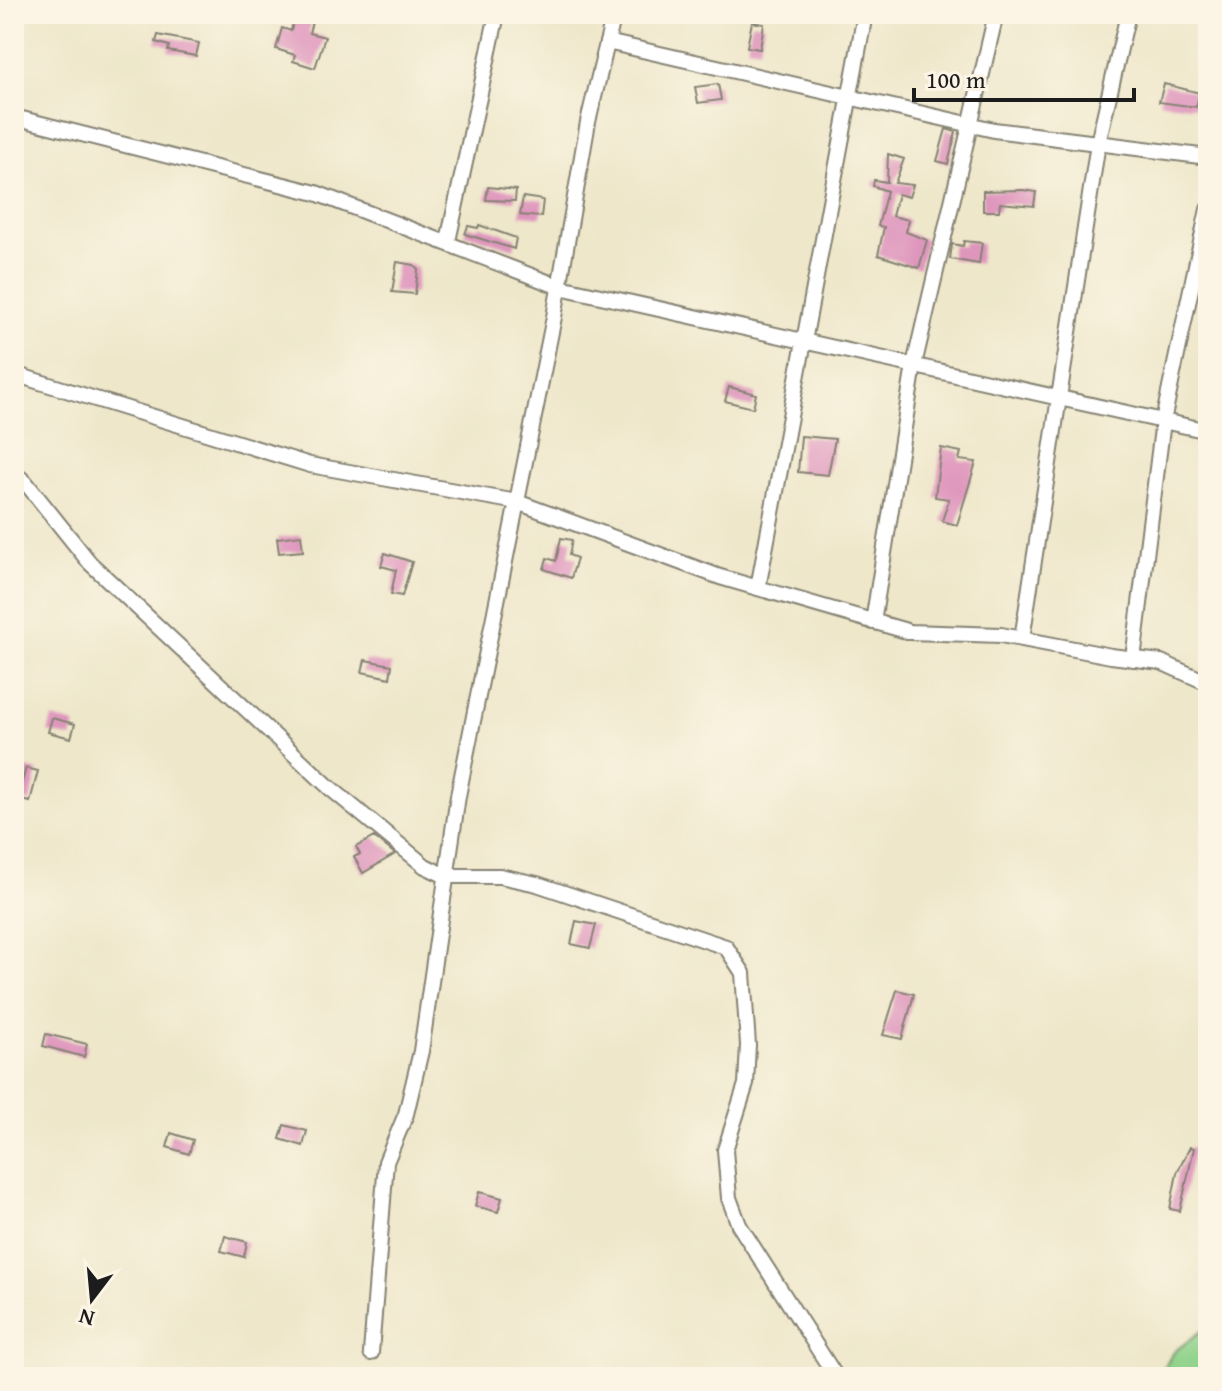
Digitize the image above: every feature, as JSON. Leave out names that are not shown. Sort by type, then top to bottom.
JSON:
[{"type":"street","points":[[448,241],[497,14]]},
{"type":"street","points":[[371,1353],[386,1162],[406,1114],[421,1051],[446,876],[560,287],[588,122],[614,14]]},
{"type":"street","points":[[758,588],[865,14]]},
{"type":"street","points":[[873,622],[914,365],[996,14]]},
{"type":"street","points":[[1022,639],[1098,143],[1128,14]]},
{"type":"street","points":[[607,42],[972,125],[1208,157]]},
{"type":"street","points":[[14,117],[316,193],[448,241],[560,287],[1208,431]]},
{"type":"street","points":[[1133,659],[1163,421],[1208,209]]},
{"type":"street","points":[[14,374],[310,465],[517,502],[758,588],[910,632],[1001,635],[1161,662],[1208,683]]},
{"type":"street","points":[[14,473],[26,483],[90,563],[329,787],[425,866],[446,876],[500,876],[537,884],[726,947],[743,973],[748,1045],[746,1084],[725,1150],[729,1198],[739,1225],[836,1377]]},
{"type":"green space","points":[[1208,1326],[1208,1377],[1157,1377],[1175,1351]]},
{"type":"building","points":[[295,14],[314,14],[309,33],[325,37],[315,68],[293,61],[295,55],[276,49],[282,28],[291,31]]},
{"type":"building","points":[[752,22],[764,24],[760,49],[747,47]]},
{"type":"building","points":[[158,35],[199,43],[196,56],[168,51],[169,46],[156,42]]},
{"type":"building","points":[[718,84],[721,100],[698,103],[695,87]]},
{"type":"building","points":[[1164,84],[1200,93],[1196,107],[1159,102]]},
{"type":"building","points":[[946,129],[956,132],[948,164],[937,161]]},
{"type":"building","points":[[888,154],[904,159],[895,183],[913,185],[909,197],[898,194],[892,216],[909,220],[906,232],[927,240],[919,268],[878,255],[884,227],[878,226],[887,191],[873,186],[874,180],[887,182]]},
{"type":"building","points":[[488,187],[516,190],[515,201],[486,200]]},
{"type":"building","points":[[983,191],[1036,192],[1034,206],[1000,203],[999,211],[983,211]]},
{"type":"building","points":[[523,197],[543,200],[541,217],[520,215]]},
{"type":"building","points":[[479,225],[516,238],[514,249],[465,234],[468,226],[478,228]]},
{"type":"building","points":[[964,241],[982,243],[979,264],[950,259],[952,244],[963,246]]},
{"type":"building","points":[[397,262],[414,265],[418,269],[415,294],[392,292]]},
{"type":"building","points":[[729,387],[756,394],[753,408],[725,401]]},
{"type":"building","points":[[801,436],[835,439],[828,475],[798,472]]},
{"type":"building","points":[[941,448],[961,452],[959,460],[976,462],[957,525],[942,521],[949,499],[935,497]]},
{"type":"building","points":[[301,535],[303,551],[279,553],[277,538]]},
{"type":"building","points":[[561,538],[572,540],[569,555],[577,558],[571,578],[544,569],[547,558],[556,561]]},
{"type":"building","points":[[385,553],[412,562],[402,596],[391,594],[396,570],[381,566]]},
{"type":"building","points":[[365,660],[392,665],[390,678],[362,672]]},
{"type":"building","points":[[52,718],[75,724],[71,738],[48,732]]},
{"type":"building","points":[[26,768],[38,771],[30,802],[17,799]]},
{"type":"building","points":[[374,837],[395,854],[363,873],[354,857],[360,854],[356,847]]},
{"type":"building","points":[[576,921],[596,925],[590,948],[571,944]]},
{"type":"building","points":[[897,990],[914,994],[902,1039],[883,1035]]},
{"type":"building","points":[[46,1034],[87,1044],[84,1057],[43,1046]]},
{"type":"building","points":[[284,1125],[307,1131],[303,1146],[280,1139]]},
{"type":"building","points":[[171,1133],[193,1140],[189,1154],[167,1147]]},
{"type":"building","points":[[1190,1147],[1194,1148],[1180,1211],[1170,1209],[1177,1173]]},
{"type":"building","points":[[479,1192],[502,1198],[498,1212],[475,1206]]},
{"type":"building","points":[[225,1236],[247,1242],[244,1257],[221,1251]]}]
